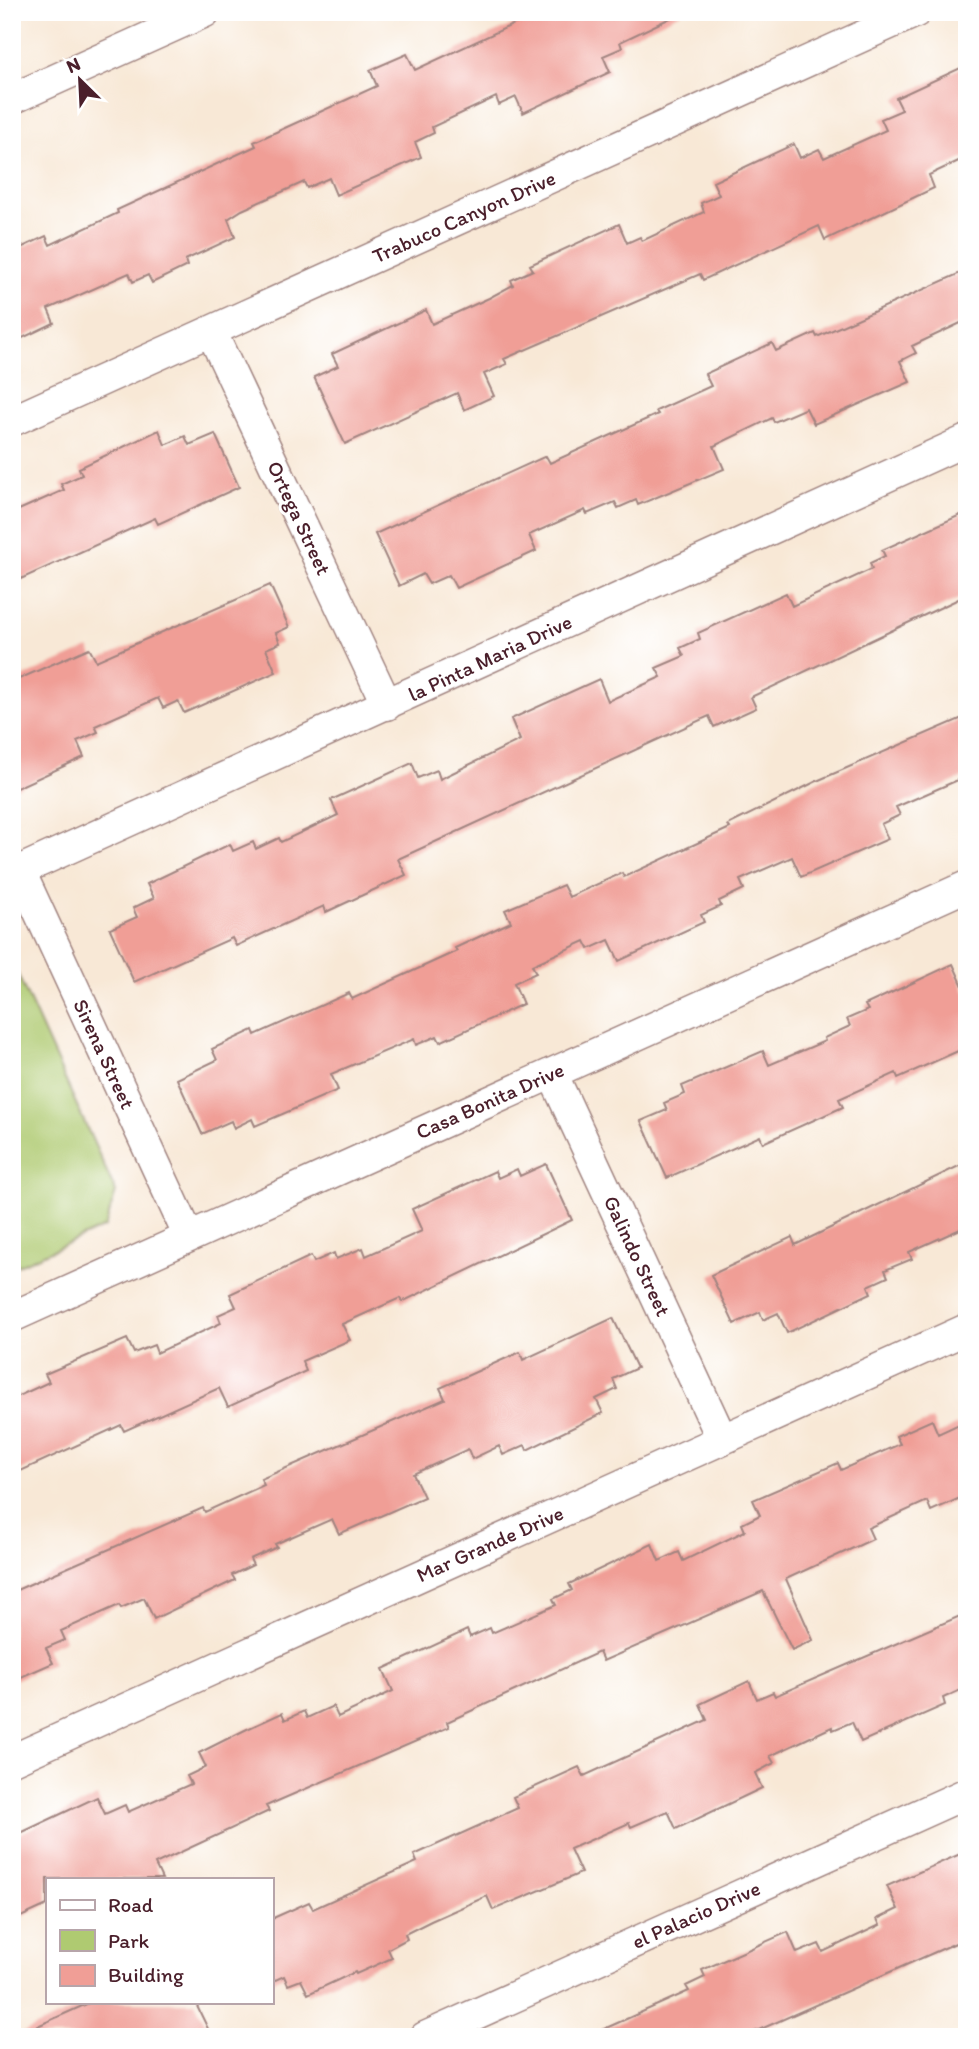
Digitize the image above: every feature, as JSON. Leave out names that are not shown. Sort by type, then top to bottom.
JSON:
[{"type":"street","points":[[12,99],[205,12]]},
{"type":"street","name":"Trabuco Canyon Drive","points":[[12,421],[916,12]]},
{"type":"street","name":"Ortega Street","points":[[211,331],[387,705]]},
{"type":"street","name":"la Pinta Maria Drive","points":[[16,873],[967,440]]},
{"type":"street","name":"Sirena Street","points":[[16,873],[189,1237]]},
{"type":"street","name":"Casa Bonita Drive","points":[[12,1317],[967,886]]},
{"type":"street","name":"Galindo Street","points":[[552,1073],[722,1439]]},
{"type":"street","name":"Mar Grande Drive","points":[[12,1760],[967,1329]]},
{"type":"street","name":"el Palacio Drive","points":[[425,2037],[967,1793]]},
{"type":"green space","points":[[12,962],[116,1192],[105,1227],[12,1268]]},
{"type":"building","points":[[540,12],[683,12],[620,42],[622,48],[603,56],[610,72],[523,113],[516,97],[499,105],[496,97],[432,127],[434,133],[415,142],[421,157],[336,195],[329,178],[307,188],[304,182],[242,210],[228,219],[235,237],[185,260],[187,266],[152,283],[148,275],[133,282],[129,273],[48,309],[54,323],[12,343],[12,252],[46,236],[50,245],[118,213],[117,210],[256,146],[254,142],[377,86],[370,70],[407,54],[415,70]]},
{"type":"building","points":[[967,65],[967,157],[929,175],[934,188],[825,240],[819,226],[703,280],[700,274],[504,359],[507,364],[484,374],[494,396],[464,410],[457,393],[345,444],[314,377],[338,366],[332,354],[426,310],[432,324],[513,285],[511,280],[533,270],[530,265],[619,224],[627,243],[640,237],[642,241],[704,212],[701,203],[719,195],[713,182],[794,144],[800,158],[819,149],[824,158],[886,130],[881,119],[902,110],[896,98]]},
{"type":"building","points":[[967,270],[967,320],[912,346],[916,353],[900,361],[910,382],[814,424],[806,408],[774,422],[772,418],[714,446],[724,469],[638,505],[636,500],[618,508],[615,502],[587,514],[585,510],[529,535],[536,551],[456,588],[449,575],[429,584],[423,574],[399,586],[375,534],[546,456],[550,463],[658,414],[656,411],[711,386],[705,374],[772,343],[776,351],[815,333],[817,337]]},
{"type":"building","points":[[159,430],[165,445],[185,436],[189,445],[215,434],[239,487],[158,524],[155,518],[12,583],[12,513],[64,490],[61,484],[82,475],[79,468]]},
{"type":"building","points":[[967,512],[967,595],[751,697],[756,708],[714,727],[709,716],[398,859],[406,875],[326,912],[324,906],[236,946],[232,938],[134,982],[110,929],[137,917],[133,908],[154,898],[147,884],[230,844],[233,851],[253,842],[256,849],[279,838],[281,842],[338,815],[331,800],[412,763],[418,778],[437,770],[440,779],[520,740],[511,719],[599,679],[608,701],[661,677],[656,668],[684,656],[680,648],[700,639],[698,633],[786,593],[792,606],[872,569],[870,563],[885,556],[882,550]]},
{"type":"building","points":[[270,585],[289,627],[276,633],[280,643],[266,649],[276,672],[184,713],[178,701],[163,708],[158,698],[95,726],[98,732],[77,741],[84,757],[12,790],[12,682],[89,648],[96,661]]},
{"type":"building","points":[[967,716],[967,776],[896,807],[900,815],[881,824],[888,839],[801,877],[792,857],[740,880],[744,889],[719,901],[721,906],[701,915],[704,922],[619,961],[609,940],[589,949],[585,941],[532,965],[536,973],[514,983],[523,1004],[440,1042],[437,1036],[416,1045],[414,1039],[331,1074],[338,1090],[255,1126],[252,1119],[234,1128],[231,1121],[202,1134],[177,1079],[217,1060],[212,1049],[253,1030],[255,1035],[349,993],[352,999],[457,951],[455,948],[511,922],[505,910],[563,885],[569,897],[622,873],[624,877],[730,828],[728,825],[819,780]]},
{"type":"building","points":[[953,964],[967,995],[967,1047],[898,1078],[896,1073],[839,1099],[843,1107],[763,1143],[760,1136],[667,1178],[641,1121],[667,1110],[664,1103],[685,1094],[682,1086],[763,1051],[769,1065],[825,1041],[824,1038],[850,1026],[847,1019],[868,1010],[865,1005]]},
{"type":"building","points":[[967,1162],[967,1226],[909,1252],[912,1259],[885,1270],[888,1277],[868,1286],[871,1293],[787,1333],[778,1313],[763,1320],[760,1312],[734,1324],[711,1275],[792,1237],[795,1245]]},
{"type":"building","points":[[546,1164],[572,1220],[402,1302],[400,1298],[342,1324],[350,1340],[302,1361],[306,1371],[228,1407],[219,1388],[124,1431],[121,1425],[12,1475],[12,1399],[49,1382],[45,1374],[127,1339],[134,1353],[154,1345],[157,1353],[221,1323],[218,1315],[236,1307],[230,1294],[311,1256],[314,1262],[334,1253],[336,1259],[363,1248],[366,1256],[422,1231],[412,1209],[495,1171],[498,1178],[517,1169],[520,1176]]},
{"type":"building","points":[[613,1318],[637,1368],[613,1379],[617,1389],[596,1399],[603,1413],[527,1450],[525,1445],[503,1455],[499,1446],[472,1459],[468,1449],[413,1474],[424,1497],[339,1534],[332,1519],[275,1544],[277,1547],[250,1559],[253,1565],[232,1575],[235,1580],[154,1619],[144,1598],[121,1608],[119,1605],[61,1631],[65,1640],[46,1648],[53,1663],[12,1681],[12,1592],[203,1508],[205,1512],[264,1485],[261,1479],[445,1399],[440,1388],[520,1352],[523,1360]]},
{"type":"building","points":[[932,1420],[938,1434],[957,1425],[967,1446],[967,1495],[931,1511],[927,1501],[868,1528],[873,1539],[786,1579],[813,1640],[792,1650],[763,1591],[603,1661],[599,1652],[447,1722],[449,1727],[266,1806],[269,1811],[155,1864],[162,1878],[46,1878],[46,1905],[12,1921],[12,1837],[97,1797],[105,1814],[125,1805],[128,1812],[191,1784],[187,1776],[206,1767],[199,1753],[282,1713],[285,1720],[304,1711],[307,1718],[333,1706],[338,1717],[393,1691],[383,1669],[467,1630],[470,1637],[490,1628],[492,1633],[556,1605],[553,1599],[572,1590],[569,1584],[652,1544],[659,1561],[679,1552],[683,1561],[745,1531],[742,1524],[760,1515],[753,1500],[838,1463],[841,1470],[900,1444],[896,1436]]},
{"type":"building","points":[[967,1613],[967,1687],[943,1698],[945,1705],[861,1742],[852,1722],[833,1730],[832,1727],[770,1756],[774,1763],[755,1773],[762,1788],[676,1829],[668,1811],[631,1827],[629,1823],[570,1849],[581,1873],[493,1910],[487,1896],[405,1934],[407,1939],[388,1949],[392,1958],[308,1994],[301,1980],[288,1985],[284,1976],[273,1981],[273,1918],[309,1902],[313,1909],[417,1862],[414,1855],[518,1808],[513,1797],[579,1767],[584,1776],[707,1720],[700,1704],[749,1681],[757,1699],[773,1692],[775,1696]]},
{"type":"building","points":[[967,1851],[967,1938],[743,2037],[586,2037],[689,1991],[686,1986],[705,1977],[702,1970],[788,1932],[797,1953],[819,1944],[823,1952],[880,1925],[877,1919],[898,1909],[887,1886]]},
{"type":"building","points":[[87,2004],[196,2004],[212,2037],[13,2037]]}]
